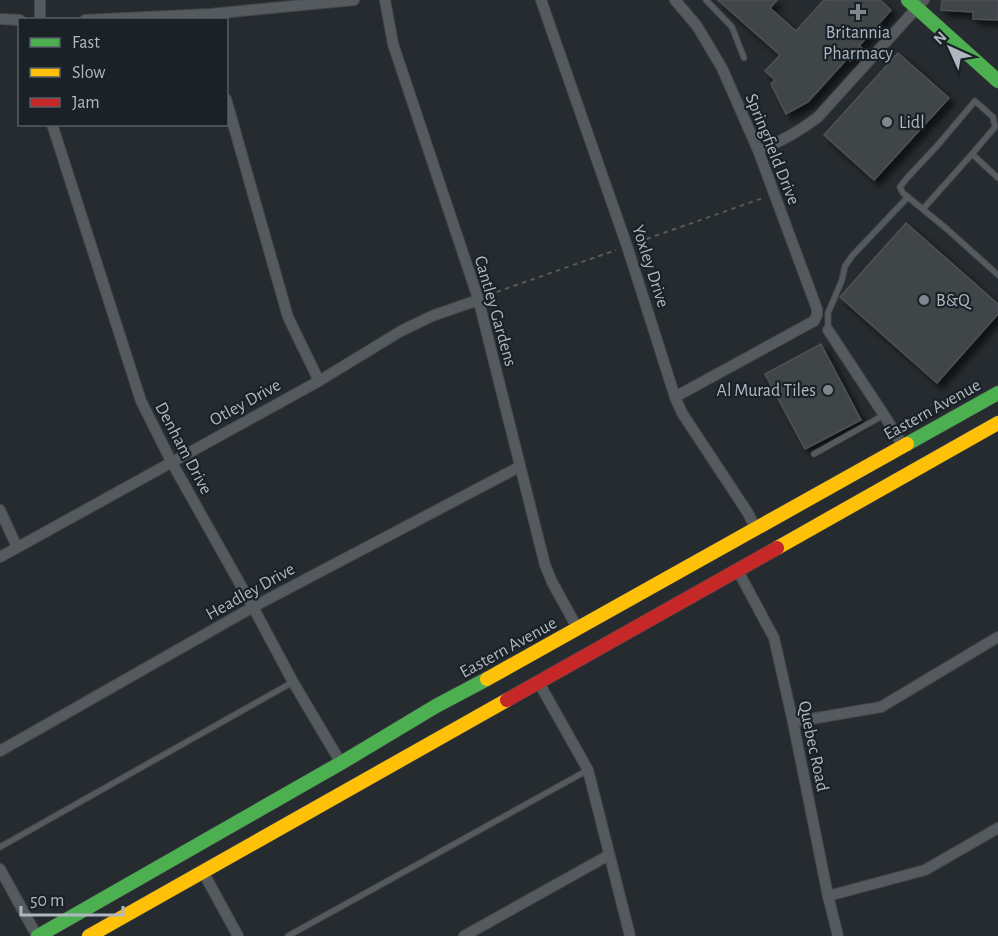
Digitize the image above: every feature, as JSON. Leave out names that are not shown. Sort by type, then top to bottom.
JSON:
[{"type":"main road","points":[[916,3],[998,81]]},
{"type":"main road","name":"Eastern Avenue","points":[[37,936],[341,763],[436,706],[578,629],[998,393]]},
{"type":"main road","points":[[89,936],[998,423]]},
{"type":"street","points":[[40,0],[40,18]]},
{"type":"street","points":[[169,18],[211,17],[354,0]]},
{"type":"street","name":"Cantley Gardens","points":[[385,0],[393,44],[478,300],[545,565],[578,629]]},
{"type":"street","name":"Yoxley Drive","points":[[541,0],[627,246],[675,398],[682,413],[756,529]]},
{"type":"street","name":"Springfield Drive","points":[[675,0],[697,26],[722,68],[758,150],[817,309],[814,321],[675,398]]},
{"type":"street","points":[[758,150],[806,126],[818,117],[916,3]]},
{"type":"street","points":[[0,19],[18,20]]},
{"type":"street","points":[[228,106],[288,317],[319,381]]},
{"type":"street","name":"Denham Drive","points":[[53,126],[141,401],[171,461],[253,607],[292,682],[341,763]]},
{"type":"street","name":"Otley Drive","points":[[0,557],[319,381],[400,331],[432,316],[478,300]]},
{"type":"street","points":[[828,330],[903,446]]},
{"type":"street","name":"Headley Drive","points":[[0,750],[253,607],[519,467]]},
{"type":"street","points":[[0,510],[17,547]]},
{"type":"street","name":"Quebec Road","points":[[738,571],[771,632],[778,653],[838,936]]},
{"type":"street","points":[[793,722],[881,707],[998,637]]},
{"type":"street","points":[[539,683],[588,770],[630,936]]},
{"type":"street","points":[[828,896],[925,870],[998,828]]},
{"type":"street","points":[[464,936],[609,855]]},
{"type":"street","points":[[0,869],[37,936]]},
{"type":"street","points":[[203,872],[238,936]]},
{"type":"lane","points":[[706,0],[732,27],[744,58]]},
{"type":"lane","points":[[923,209],[994,127],[993,117],[975,101],[900,186],[903,193],[998,275]]},
{"type":"lane","points":[[972,154],[997,175]]},
{"type":"lane","points":[[828,330],[828,313],[842,280],[845,266],[908,197]]},
{"type":"lane","points":[[814,454],[884,415]]},
{"type":"lane","points":[[0,848],[292,682]]},
{"type":"lane","points":[[288,936],[588,770]]},
{"type":"building","points":[[718,0],[777,0],[770,8],[796,31],[824,0],[880,0],[891,10],[859,46],[862,48],[850,61],[847,59],[808,102],[786,114],[771,84],[775,80],[765,71],[780,55]]},
{"type":"building","points":[[942,0],[998,0],[998,20],[973,19],[973,12],[941,10]]},
{"type":"building","points":[[898,53],[949,98],[874,180],[824,135]]},
{"type":"building","points":[[906,223],[998,304],[998,314],[937,383],[840,297]]},
{"type":"building","points":[[821,344],[861,420],[805,449],[765,374]]},
{"type":"traffic: fast","points":[[908,0],[998,81]]},
{"type":"traffic: fast","points":[[907,444],[998,393]]},
{"type":"traffic: fast","points":[[38,936],[341,763],[436,706],[487,679]]},
{"type":"traffic: slow","points":[[777,548],[998,423]]},
{"type":"traffic: slow","points":[[487,679],[907,444]]},
{"type":"traffic: slow","points":[[89,936],[507,700]]},
{"type":"traffic: jam","points":[[507,700],[777,548]]},
{"type":"place","name":"Britannia Pharmacy","points":[[858,12]]},
{"type":"place","name":"Lidl","points":[[887,122]]},
{"type":"place","name":"B&Q","points":[[924,300]]},
{"type":"place","name":"Al Murad Tiles","points":[[828,390]]}]
